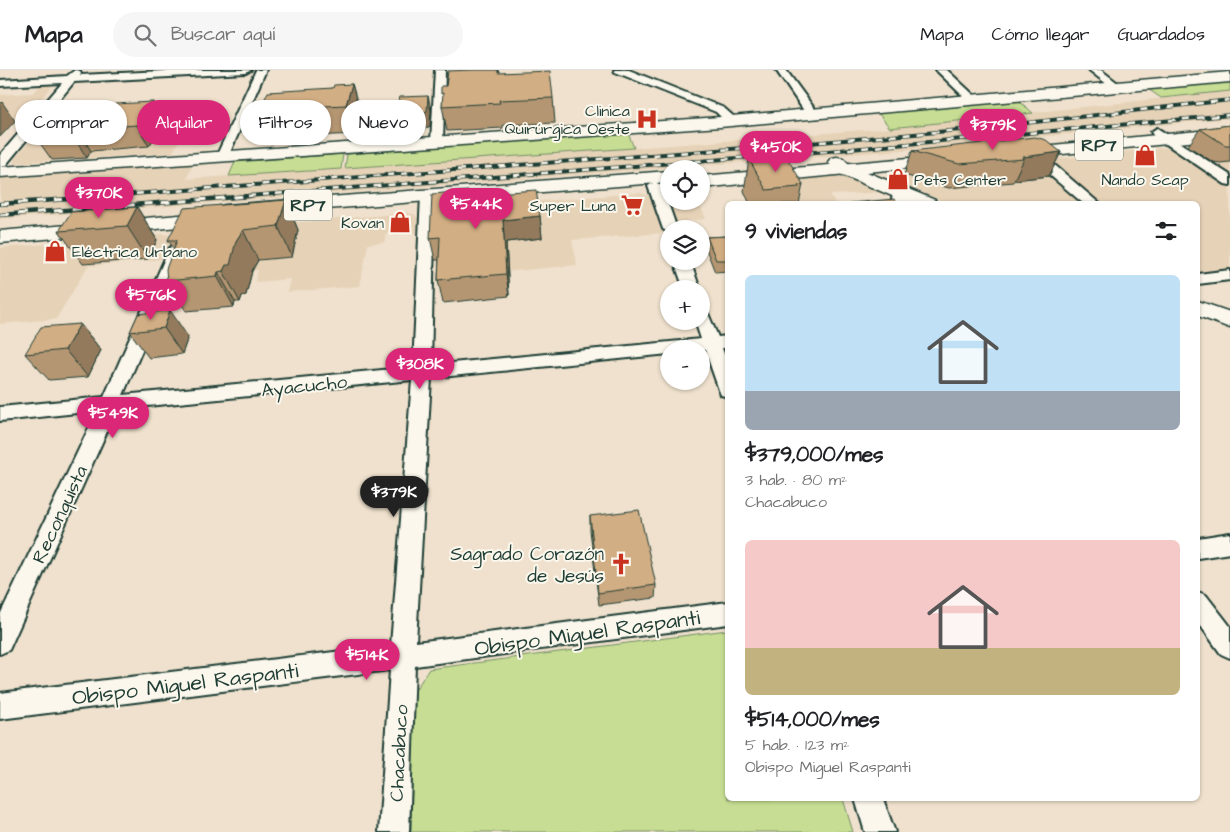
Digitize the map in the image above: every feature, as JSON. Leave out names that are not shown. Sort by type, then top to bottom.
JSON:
[{"type":"street","points":[[0,163],[79,70]]},
{"type":"street","points":[[0,83],[246,70]]},
{"type":"street","points":[[222,156],[261,70]]},
{"type":"street","points":[[437,142],[440,70]]},
{"type":"street","points":[[619,70],[720,110],[727,116],[727,122]]},
{"type":"street","points":[[781,70],[813,115]]},
{"type":"street","points":[[941,70],[973,100]]},
{"type":"street","points":[[1094,70],[1117,87]]},
{"type":"street","points":[[0,172],[727,122],[1230,77]]},
{"type":"street","name":"RP7","points":[[1162,136],[1230,125]]},
{"type":"street","name":"RP7","points":[[1002,150],[1162,136],[1230,133]]},
{"type":"street","points":[[1162,136],[1230,181]]},
{"type":"street","points":[[1026,148],[1088,201]]},
{"type":"street","points":[[710,181],[841,165],[958,154]]},
{"type":"street","points":[[710,172],[841,165],[899,198],[914,201]]},
{"type":"street","name":"RP7","points":[[0,237],[190,220],[209,223],[428,200],[660,182]]},
{"type":"street","name":"Chacabuco","points":[[394,832],[403,656],[422,373],[428,200]]},
{"type":"street","name":"Reconquista","points":[[0,642],[110,404],[190,220]]},
{"type":"street","points":[[1200,279],[1230,275]]},
{"type":"street","points":[[1200,309],[1230,320]]},
{"type":"street","points":[[710,328],[720,343],[725,372]]},
{"type":"street","name":"Ayacucho","points":[[0,414],[720,343]]},
{"type":"street","points":[[1200,548],[1230,544]]},
{"type":"street","points":[[1200,606],[1230,646]]},
{"type":"street","name":"Obispo Miguel Raspanti","points":[[0,706],[725,613]]},
{"type":"street","points":[[870,801],[880,832]]},
{"type":"shaded area","points":[[41,85],[52,86],[40,100],[15,100],[15,121],[0,122],[0,95],[33,93]]},
{"type":"shaded area","points":[[1230,91],[1230,118],[928,148],[710,165],[710,160],[660,160],[660,169],[0,219],[1,177],[192,164],[187,179],[890,128]]},
{"type":"shaded area","points":[[137,114],[137,145],[177,145],[172,153],[14,163],[14,159],[26,145],[127,145],[127,115]]},
{"type":"shaded area","points":[[1230,141],[1230,272],[1200,276],[1200,201],[943,201],[891,180],[892,176]]},
{"type":"shaded area","points":[[842,176],[889,192],[830,195],[834,201],[792,201],[780,181]]},
{"type":"shaded area","points":[[639,193],[653,199],[660,221],[660,233],[572,240],[577,265],[437,278],[441,219],[458,208]]},
{"type":"shaded area","points":[[672,210],[702,210],[706,219],[696,220],[675,220]]},
{"type":"shaded area","points":[[414,214],[418,218],[417,233],[394,235],[394,232],[386,233],[385,242],[368,244],[360,286],[288,292],[291,279],[255,282],[258,270],[171,278],[206,230]]},
{"type":"shaded area","points":[[169,235],[172,239],[162,259],[88,266],[56,319],[0,324],[0,248]]},
{"type":"green space","points":[[1230,80],[1230,91],[1161,98],[1148,89]]},
{"type":"green space","points":[[1019,101],[1033,113],[890,128],[878,113]]},
{"type":"green space","points":[[628,133],[634,148],[345,168],[347,154]]},
{"type":"green space","points":[[343,154],[341,169],[229,176],[235,162]]},
{"type":"green space","points":[[725,630],[725,801],[844,801],[853,832],[411,832],[414,692],[429,669]]},
{"type":"building","points":[[498,70],[498,73],[550,71],[553,98],[499,100],[500,103],[442,106],[443,93],[441,94],[441,86],[446,86],[448,71]]},
{"type":"building","points":[[352,84],[347,100],[341,100],[341,105],[331,106],[331,100],[264,100],[268,92],[333,88],[334,85]]},
{"type":"building","points":[[428,96],[427,111],[426,100],[399,100],[400,97]]},
{"type":"building","points":[[127,103],[137,103],[137,125],[127,126]]},
{"type":"building","points":[[1230,125],[1230,145],[1225,145],[1200,129]]},
{"type":"building","points":[[1035,137],[1046,140],[1061,152],[1023,157],[1024,159],[959,164],[912,151]]},
{"type":"building","points":[[786,156],[803,184],[798,185],[799,187],[766,190],[749,159]]},
{"type":"building","points":[[536,190],[540,216],[503,220],[506,274],[438,280],[440,237],[430,238],[432,194],[469,191],[470,195]]},
{"type":"building","points":[[894,199],[896,201],[872,201]]},
{"type":"building","points":[[286,200],[278,226],[243,230],[236,241],[230,265],[226,265],[223,271],[218,272],[217,276],[167,281],[166,269],[177,240],[168,240],[184,208]]},
{"type":"building","points":[[137,207],[127,226],[59,231],[71,212]]},
{"type":"building","points":[[725,236],[725,260],[716,260],[710,245],[710,237]]},
{"type":"building","points":[[170,310],[164,328],[130,332],[138,314]]},
{"type":"building","points":[[80,324],[65,350],[25,354],[41,327]]},
{"type":"building","name":"Sagrado Corazón de Jesús","points":[[639,510],[656,585],[598,593],[590,516]]},
{"type":"railway","points":[[94,197],[798,144],[972,129],[1230,100]]},
{"type":"railway","points":[[234,197],[828,151],[1230,115]]},
{"type":"railway","points":[[0,204],[110,196]]},
{"type":"railway","points":[[0,215],[250,196]]},
{"type":"place","name":"Clinica Quirúrgica Oeste","points":[[647,119]]},
{"type":"place","name":"Nando Scap","points":[[1145,155]]},
{"type":"place","name":"Pets Center","points":[[898,179]]},
{"type":"place","name":"Super Luna","points":[[632,205]]},
{"type":"place","name":"Kovan","points":[[400,222]]},
{"type":"place","name":"Eléctrica Urbano","points":[[55,251]]},
{"type":"place","name":"Sagrado Corazón de Jesús","points":[[621,564]]}]
